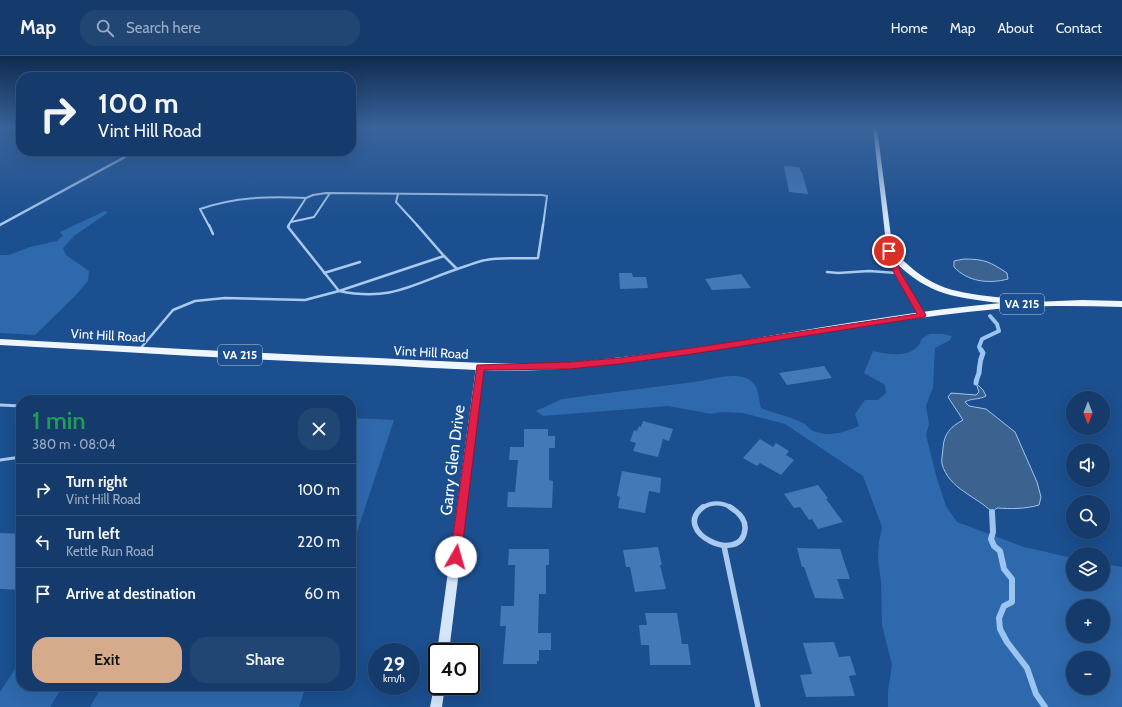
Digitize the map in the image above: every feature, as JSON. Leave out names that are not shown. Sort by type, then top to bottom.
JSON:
[{"type":"main road","points":[[889,251],[912,275],[941,290],[963,296],[1035,304]]},
{"type":"main road","name":"Vint Hill Road","points":[[0,342],[480,367],[570,366],[700,350],[968,309],[1035,304],[1122,304]]},
{"type":"street","points":[[0,225],[122,158]]},
{"type":"street","points":[[878,158],[889,251],[897,273],[922,315]]},
{"type":"street","name":"Garry Glen Drive","points":[[444,643],[480,367]]},
{"type":"street","points":[[713,503],[728,505],[740,514],[744,520],[746,526],[743,538],[738,543],[724,546],[709,542],[698,531],[695,525],[697,512],[707,504],[713,503]]},
{"type":"street","points":[[724,546],[758,707]]},
{"type":"street","points":[[436,707],[438,695]]},
{"type":"lane","points":[[291,222],[314,217],[330,193]]},
{"type":"lane","points":[[213,234],[200,209],[220,202],[245,197],[306,198],[313,195],[330,193],[547,196],[538,258],[486,260],[457,269],[404,290],[380,295],[358,295],[339,291],[288,227],[306,198]]},
{"type":"lane","points":[[398,194],[396,202],[457,269]]},
{"type":"lane","points":[[138,350],[173,310],[195,301],[225,298],[305,300],[339,291],[444,256]]},
{"type":"lane","points":[[324,273],[360,262]]},
{"type":"lane","points":[[827,272],[838,273],[869,271],[897,273]]},
{"type":"lane","points":[[0,405],[16,406]]},
{"type":"lane","points":[[0,460],[16,458]]},
{"type":"shaded area","points":[[105,211],[108,212],[75,235],[63,248],[66,255],[89,271],[88,281],[75,296],[35,335],[0,333],[0,255],[9,255],[30,247],[57,241],[63,236],[60,232]]},
{"type":"shaded area","points":[[964,259],[977,260],[991,264],[1007,273],[1008,279],[1001,281],[986,281],[972,279],[954,267],[954,261]]},
{"type":"shaded area","points":[[930,334],[952,336],[950,340],[935,348],[933,387],[926,406],[929,424],[926,435],[937,479],[946,506],[957,522],[1024,547],[1066,556],[1066,591],[1110,591],[1110,565],[1122,567],[1122,707],[888,707],[888,691],[892,665],[882,625],[881,582],[878,558],[882,527],[863,476],[785,424],[743,413],[721,412],[712,414],[668,406],[543,416],[536,411],[562,399],[738,376],[751,381],[756,387],[761,408],[798,421],[813,431],[819,433],[830,434],[847,431],[859,426],[855,414],[865,400],[878,400],[886,393],[885,385],[864,373],[873,351],[896,354],[907,353],[917,347],[922,339]]},
{"type":"shaded area","points":[[976,383],[983,390],[986,396],[965,402],[969,406],[986,409],[1015,432],[1037,482],[1041,497],[1039,505],[1008,509],[997,508],[992,512],[986,506],[957,486],[946,473],[942,462],[946,435],[951,428],[963,420],[948,397],[951,393],[976,395],[979,392]]},
{"type":"shaded area","points":[[356,418],[394,420],[356,535]]},
{"type":"shaded area","points":[[16,668],[16,691],[60,691],[50,707],[0,707],[0,692]]},
{"type":"shaded area","points":[[99,691],[304,691],[299,707],[90,707]]},
{"type":"building","points":[[784,166],[799,167],[802,172],[808,194],[789,192]]},
{"type":"building","points":[[619,273],[632,273],[633,277],[646,277],[648,288],[620,289]]},
{"type":"building","points":[[741,274],[751,288],[712,290],[705,279]]},
{"type":"building","points":[[824,366],[832,378],[787,385],[779,373]]},
{"type":"building","points":[[643,421],[673,429],[669,441],[663,439],[658,457],[633,451],[636,443],[630,441],[634,430],[637,431],[639,426],[641,427]]},
{"type":"building","points":[[524,429],[548,429],[548,436],[555,436],[555,448],[549,448],[549,480],[553,481],[552,508],[507,507],[508,492],[515,492],[518,460],[509,460],[510,447],[524,447]]},
{"type":"building","points":[[760,439],[773,447],[776,443],[789,451],[786,455],[794,460],[781,475],[760,463],[757,466],[743,458]]},
{"type":"building","points":[[622,471],[661,478],[660,493],[649,491],[645,513],[618,508],[620,497],[617,496]]},
{"type":"building","points":[[818,485],[828,498],[826,499],[843,522],[818,529],[812,519],[809,520],[800,507],[794,508],[784,494]]},
{"type":"building","points":[[0,533],[16,534],[16,590],[0,589]]},
{"type":"building","points":[[658,547],[662,565],[660,565],[666,589],[635,592],[630,567],[626,567],[623,550]]},
{"type":"building","points":[[797,548],[840,549],[850,579],[837,579],[844,599],[815,598],[804,567],[802,567]]},
{"type":"building","points":[[509,549],[549,549],[549,565],[546,565],[546,594],[539,594],[538,633],[551,633],[551,650],[539,650],[539,661],[537,661],[537,664],[503,664],[506,626],[500,626],[501,606],[514,606],[515,565],[508,565]]},
{"type":"building","points":[[645,613],[677,613],[682,644],[688,644],[691,665],[650,665],[649,645],[641,645],[639,625],[647,625]]},
{"type":"building","points":[[834,642],[839,657],[850,656],[856,675],[849,676],[855,696],[806,697],[800,675],[812,674],[803,643]]},
{"type":"waterway","points":[[982,351],[979,347],[982,339],[999,331],[997,324],[990,316]]},
{"type":"waterway","points":[[976,383],[983,353],[981,350]]},
{"type":"waterway","points":[[992,512],[993,532],[991,539],[994,546],[1000,551],[1004,569],[1012,579],[1012,602],[1004,606],[999,618],[1000,629],[1007,642],[1027,668],[1036,694],[1045,707]]},
{"type":"route","points":[[456,557],[480,367],[570,366],[619,361],[922,315],[897,273],[889,251]]}]
